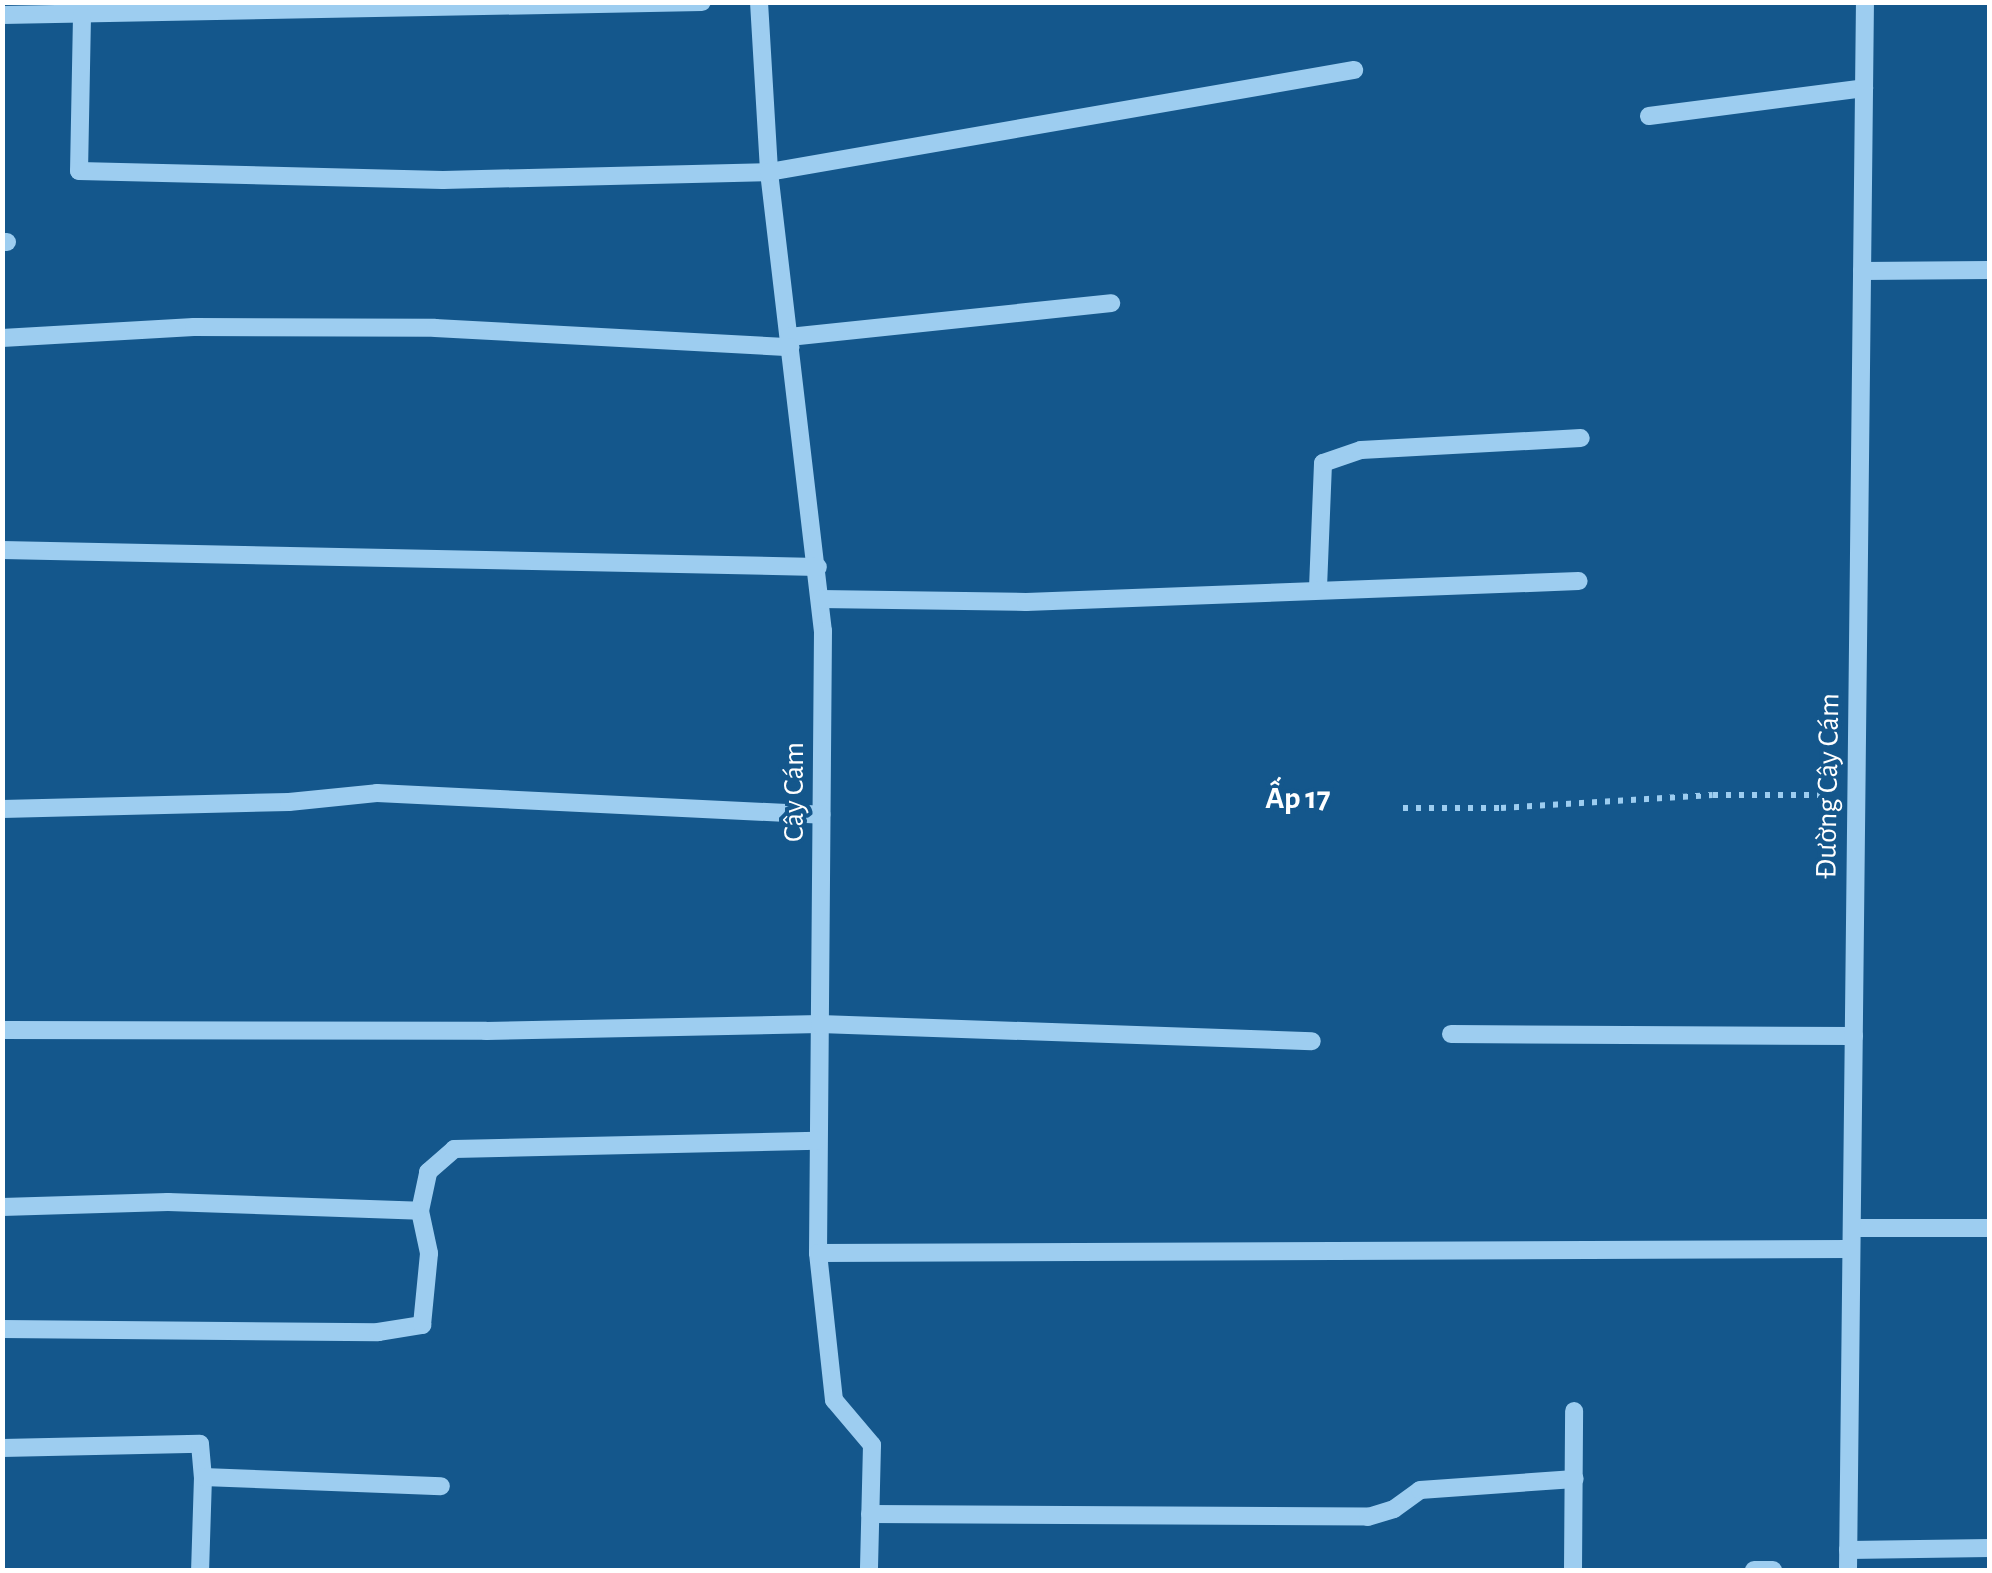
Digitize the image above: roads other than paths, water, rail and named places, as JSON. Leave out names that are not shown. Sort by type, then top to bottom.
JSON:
[{"type":"street","points":[[2,15],[82,16],[357,4],[702,2]]},
{"type":"street","name":"Cây Cám","points":[[759,2],[769,172],[820,599],[818,1253],[834,1400],[872,1445],[869,1570]]},
{"type":"street","name":"Đường Cây Cám","points":[[1848,1570],[1865,2]]},
{"type":"street","points":[[82,16],[80,172],[443,180],[769,172],[1354,70]]},
{"type":"street","points":[[1649,116],[1864,88]]},
{"type":"street","points":[[1862,271],[1990,270]]},
{"type":"street","points":[[2,338],[194,327],[417,328],[790,342],[1112,303]]},
{"type":"street","points":[[1318,588],[1322,463],[1361,450],[1581,438]]},
{"type":"street","points":[[2,550],[818,567]]},
{"type":"street","points":[[820,599],[1026,602],[1579,581]]},
{"type":"street","points":[[2,809],[288,802],[377,793],[821,815]]},
{"type":"street","points":[[2,1030],[486,1032],[820,1024],[1312,1042]]},
{"type":"street","points":[[1451,1034],[1854,1036]]},
{"type":"street","points":[[2,1329],[378,1332],[422,1325],[429,1253],[420,1211],[428,1172],[454,1149],[816,1142]]},
{"type":"street","points":[[2,1207],[168,1202],[420,1211]]},
{"type":"street","points":[[1852,1228],[1990,1228]]},
{"type":"street","points":[[818,1253],[1850,1249]]},
{"type":"street","points":[[1573,1570],[1574,1411]]},
{"type":"street","points":[[2,1448],[200,1444],[200,1570]]},
{"type":"street","points":[[203,1477],[441,1486]]},
{"type":"street","points":[[870,1514],[1368,1517],[1394,1509],[1420,1490],[1575,1479]]},
{"type":"street","points":[[1848,1550],[1990,1548]]},
{"type":"street","points":[[1754,1570],[1773,1570]]},
{"type":"district","name":"Ấp 17","points":[[1298,798]]}]
